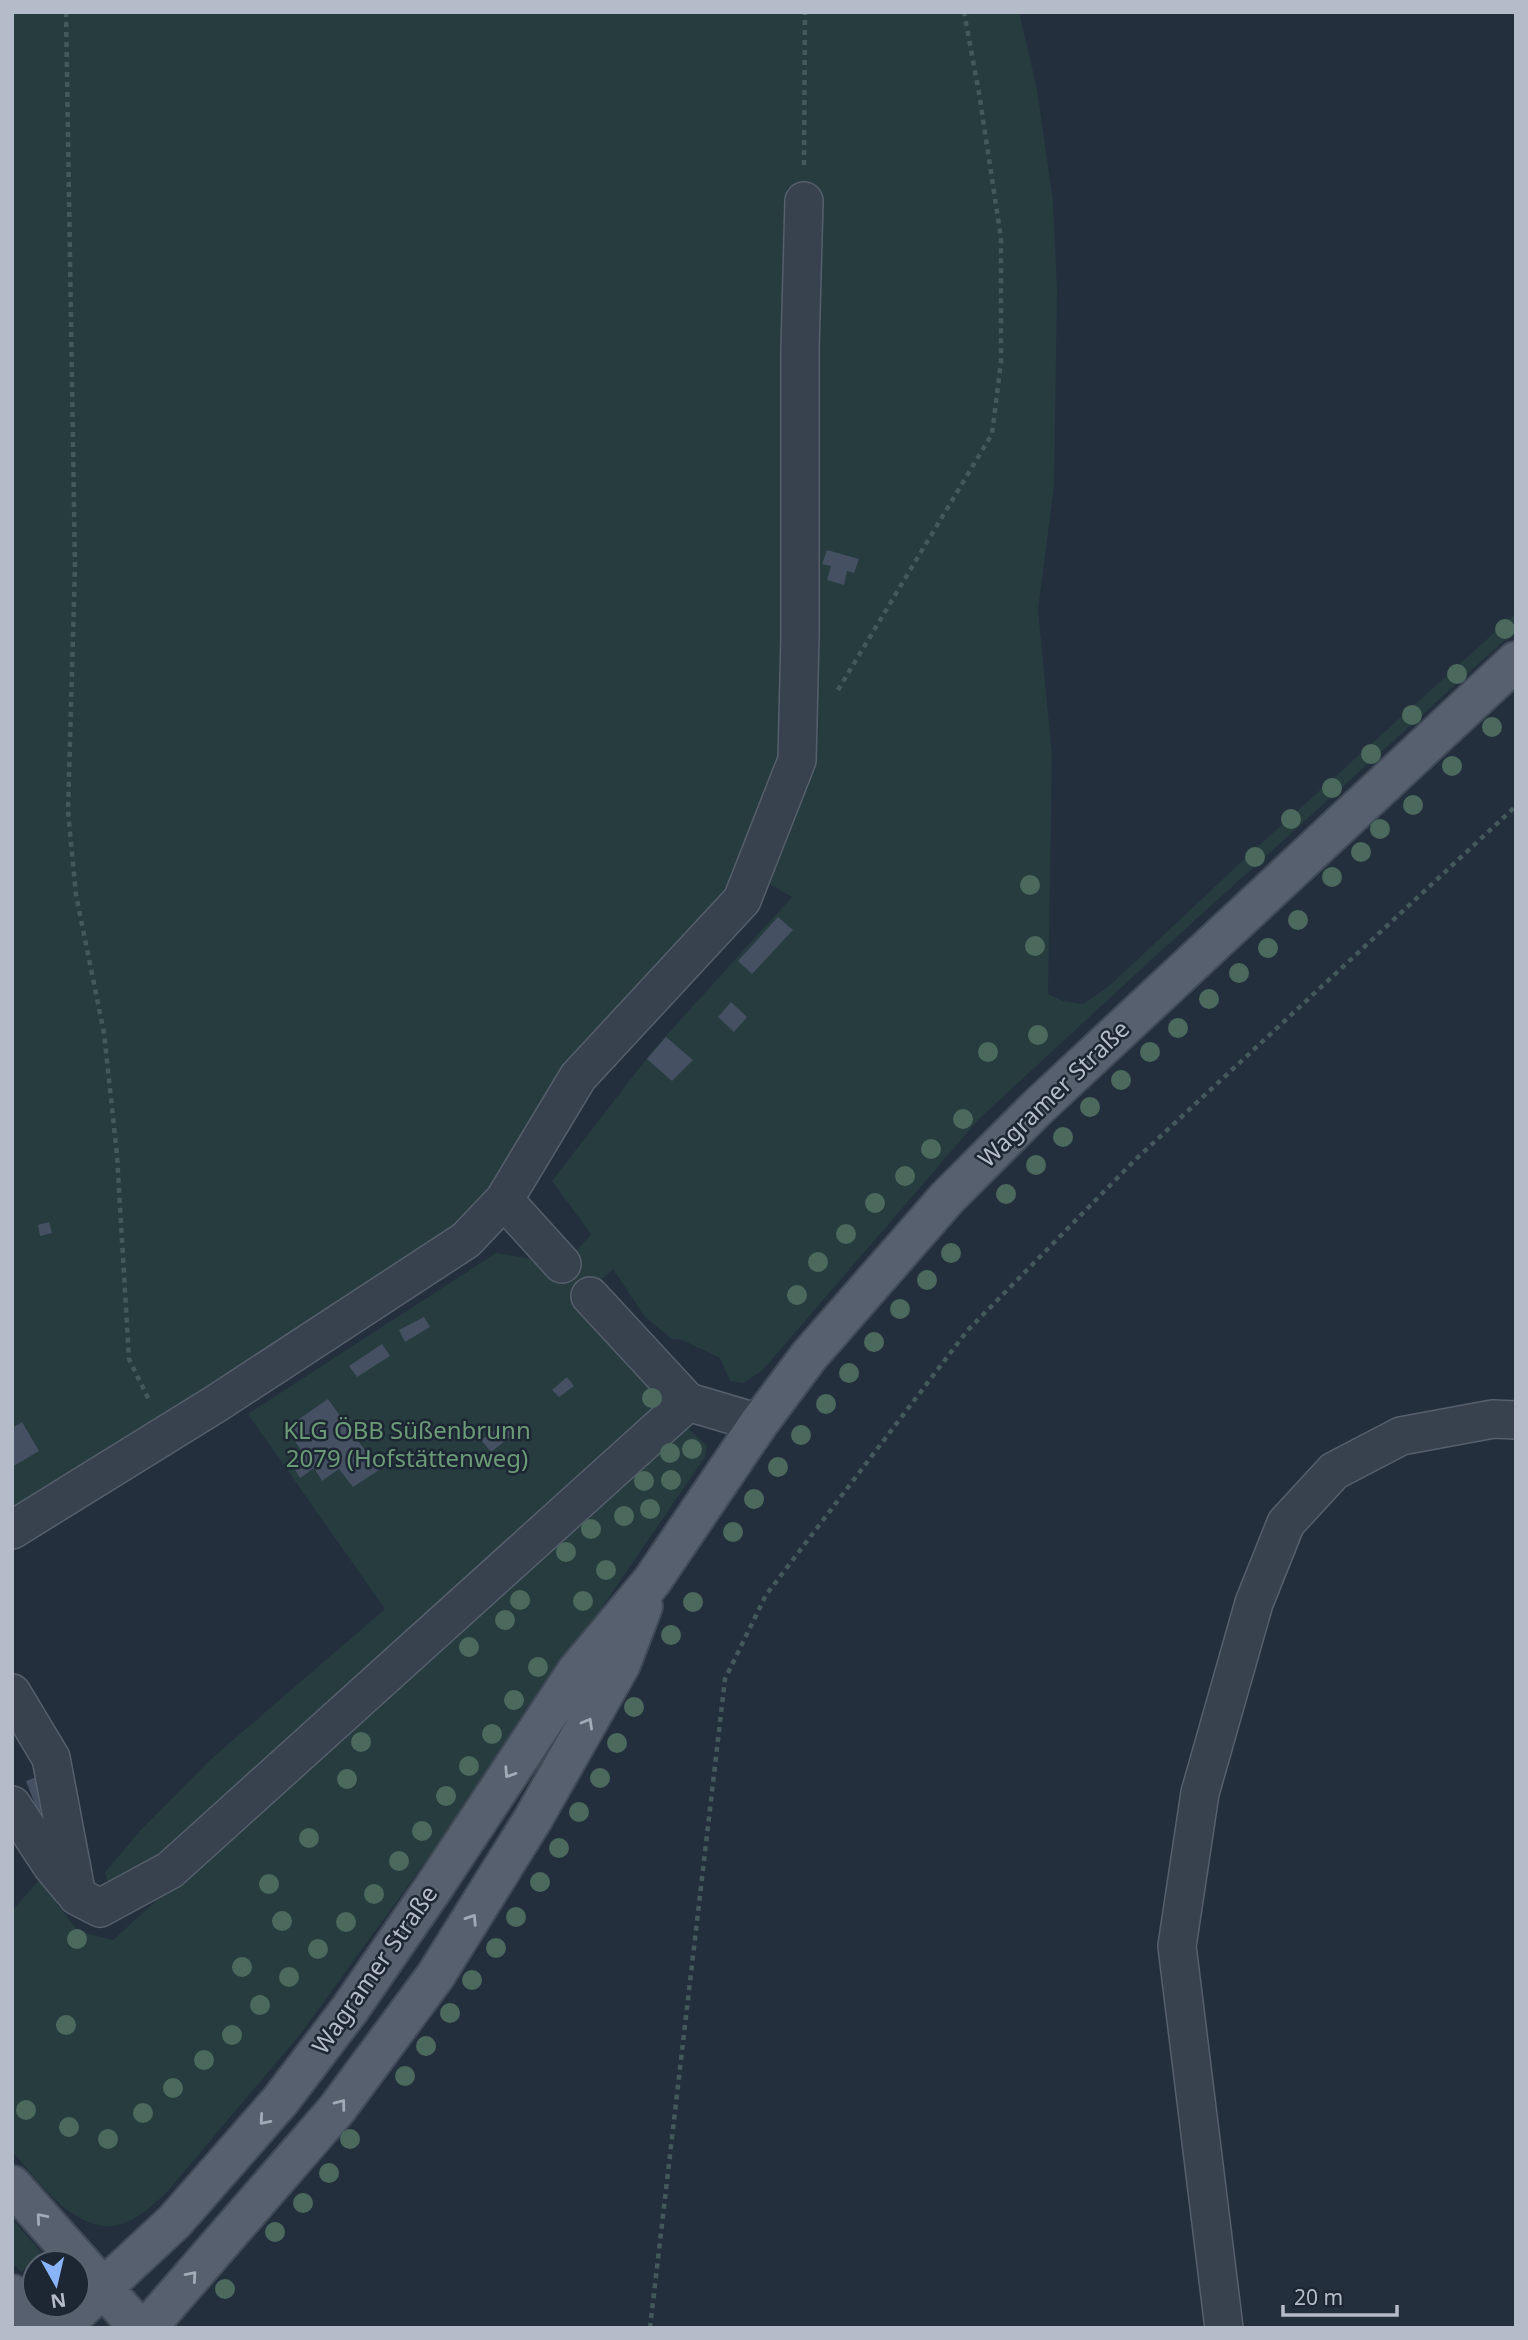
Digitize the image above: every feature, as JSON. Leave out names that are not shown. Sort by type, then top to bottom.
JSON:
[{"type":"main road","name":"Wagramer Straße","points":[[60,2328],[175,2221],[281,2101],[351,2009],[576,1672],[652,1581],[759,1423],[809,1356],[947,1198],[1020,1125],[1516,662]]},
{"type":"main road","name":"Wagramer Straße","points":[[147,2328],[337,2109],[436,1975],[514,1850],[621,1664],[652,1581]]},
{"type":"main road","points":[[12,2185],[139,2328]]},
{"type":"main road","points":[[12,2294],[43,2328]]},
{"type":"lane","points":[[12,1530],[466,1240],[504,1200],[578,1077],[742,900],[797,760],[800,349],[804,201]]},
{"type":"lane","points":[[504,1200],[562,1265]]},
{"type":"lane","points":[[590,1296],[688,1402],[759,1423]]},
{"type":"lane","points":[[16,1823],[77,1896],[100,1908],[170,1870],[688,1402]]},
{"type":"lane","points":[[1224,2328],[1177,1946],[1200,1793],[1255,1603],[1286,1523],[1334,1471],[1401,1436],[1493,1419],[1516,1420]]},
{"type":"lane","points":[[12,1693],[51,1758],[77,1896]]},
{"type":"path","points":[[66,12],[75,567],[68,811],[76,895],[104,1033],[117,1155],[129,1359],[165,1434]]},
{"type":"path","points":[[804,201],[805,12]]},
{"type":"path","points":[[831,701],[992,434],[1001,362],[1001,238],[964,12]]},
{"type":"path","points":[[650,2328],[725,1679],[766,1595],[967,1331],[1136,1159],[1516,806]]},
{"type":"green space","name":"KLG ÖBB Süßenbrunn 2079 (Hofstättenweg)","points":[[12,12],[1019,12],[1037,89],[1053,201],[1057,290],[1054,486],[1038,610],[1052,755],[1048,994],[1063,1001],[1083,1004],[1108,987],[1253,851],[1516,613],[1516,630],[979,1119],[762,1371],[743,1383],[730,1381],[720,1358],[680,1339],[672,1339],[645,1317],[613,1269],[578,1302],[658,1385],[662,1402],[144,1877],[108,1884],[105,1872],[139,1832],[211,1759],[385,1609],[248,1414],[496,1253],[543,1261],[553,1278],[591,1234],[552,1181],[654,1049],[792,897],[769,884],[805,768],[813,187],[787,187],[781,775],[732,897],[471,1220],[12,1520]]},
{"type":"green space","points":[[687,1427],[707,1446],[705,1457],[468,1803],[302,2032],[167,2192],[145,2211],[125,2223],[102,2226],[87,2222],[58,2202],[12,2151],[12,1911],[39,1880],[78,1931],[113,1940],[482,1605]]},
{"type":"green space","points":[[12,2219],[39,2249],[21,2249],[21,2272],[12,2262]]},
{"type":"building","points":[[827,550],[859,559],[854,573],[847,571],[844,585],[827,580],[831,566],[822,564]]},
{"type":"building","points":[[778,917],[793,930],[752,974],[738,961]]},
{"type":"building","points":[[731,1002],[747,1017],[734,1032],[718,1017]]},
{"type":"building","points":[[666,1037],[693,1060],[672,1081],[647,1059]]},
{"type":"building","points":[[49,1222],[52,1233],[40,1236],[38,1225]]},
{"type":"building","points":[[424,1317],[430,1327],[405,1342],[399,1330]]},
{"type":"building","points":[[382,1344],[390,1356],[357,1377],[349,1366]]},
{"type":"building","points":[[567,1377],[574,1386],[559,1397],[552,1390]]},
{"type":"building","points":[[328,1399],[379,1470],[353,1487],[339,1469],[322,1481],[314,1468],[300,1478],[292,1465],[305,1456],[286,1428]]},
{"type":"building","points":[[22,1422],[39,1451],[12,1467],[12,1428]]},
{"type":"building","points":[[506,1423],[514,1434],[491,1452],[481,1440]]},
{"type":"building","points":[[39,1776],[51,1806],[38,1812],[26,1781]]}]
